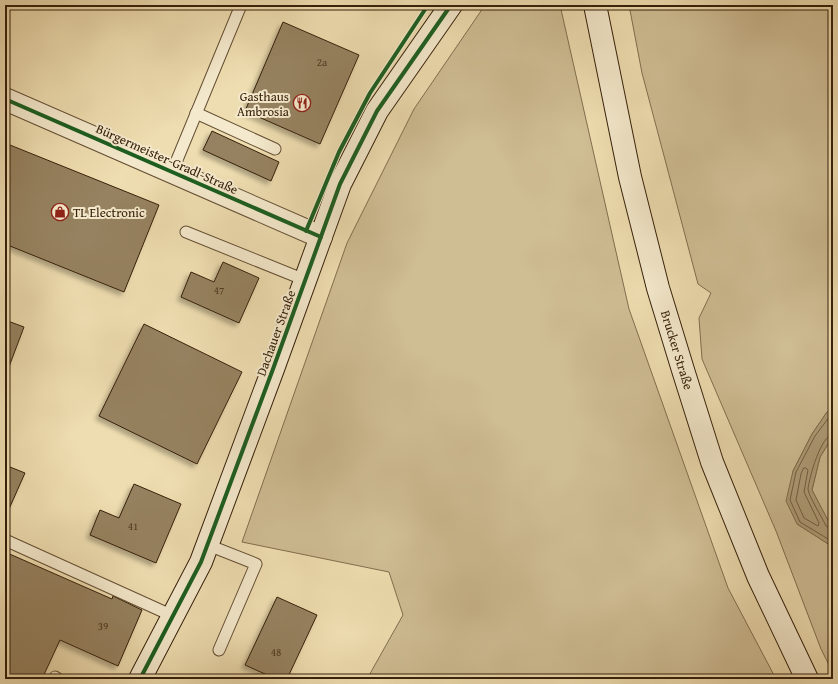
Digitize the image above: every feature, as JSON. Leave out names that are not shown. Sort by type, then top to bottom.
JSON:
[{"type":"street","name":"Dachauer Straße","points":[[140,679],[202,562],[340,184],[377,111],[450,5]]},
{"type":"street","name":"Brucker Straße","points":[[595,5],[630,177],[658,288],[685,377],[712,462],[758,576],[807,679]]},
{"type":"street","name":"Bürgermeister-Gradl-Straße","points":[[5,99],[321,237]]},
{"type":"lane","points":[[172,172],[241,5]]},
{"type":"lane","points":[[196,114],[275,148]]},
{"type":"lane","points":[[186,232],[305,280]]},
{"type":"lane","points":[[5,540],[173,616]]},
{"type":"lane","points":[[208,545],[256,564],[219,650]]},
{"type":"shaded area","points":[[488,5],[560,5],[629,309],[728,588],[776,679],[367,679],[403,615],[389,572],[242,542],[347,243],[414,109],[483,8]]},
{"type":"shaded area","points":[[629,5],[833,5],[833,407],[827,412],[812,434],[793,471],[797,524],[833,547],[833,673],[821,649],[776,531],[702,359],[699,318],[711,293],[698,284],[642,73]]},
{"type":"shaded area","points":[[833,436],[833,526],[830,525],[812,490],[820,457]]},
{"type":"water","points":[[833,407],[833,436],[820,457],[812,490],[830,524],[833,526],[833,547],[797,524],[786,501],[793,471],[812,434],[827,412]]},
{"type":"building","points":[[283,22],[359,55],[320,144],[245,111]]},
{"type":"building","points":[[212,131],[279,162],[271,181],[203,150]]},
{"type":"building","points":[[5,143],[159,205],[124,292],[5,244]]},
{"type":"building","points":[[223,262],[259,278],[239,323],[181,297],[191,272],[214,282]]},
{"type":"building","points":[[5,320],[24,327],[7,372],[5,372]]},
{"type":"building","points":[[144,324],[242,372],[197,464],[99,416]]},
{"type":"building","points":[[5,465],[25,473],[5,518]]},
{"type":"building","points":[[134,484],[181,504],[156,563],[90,535],[100,510],[119,518]]},
{"type":"building","points":[[5,552],[112,599],[113,596],[142,610],[118,666],[60,640],[42,679],[5,679]]},
{"type":"building","points":[[277,597],[317,615],[287,679],[276,679],[245,665]]},
{"type":"cycle path","points":[[306,231],[339,152],[370,93],[428,5]]},
{"type":"cycle path","points":[[140,679],[201,562],[340,184],[377,111],[451,5]]},
{"type":"cycle path","points":[[5,99],[321,237]]},
{"type":"place","name":"Gasthaus Ambrosia","points":[[302,103]]},
{"type":"place","name":"TL Electronic","points":[[60,212]]}]
